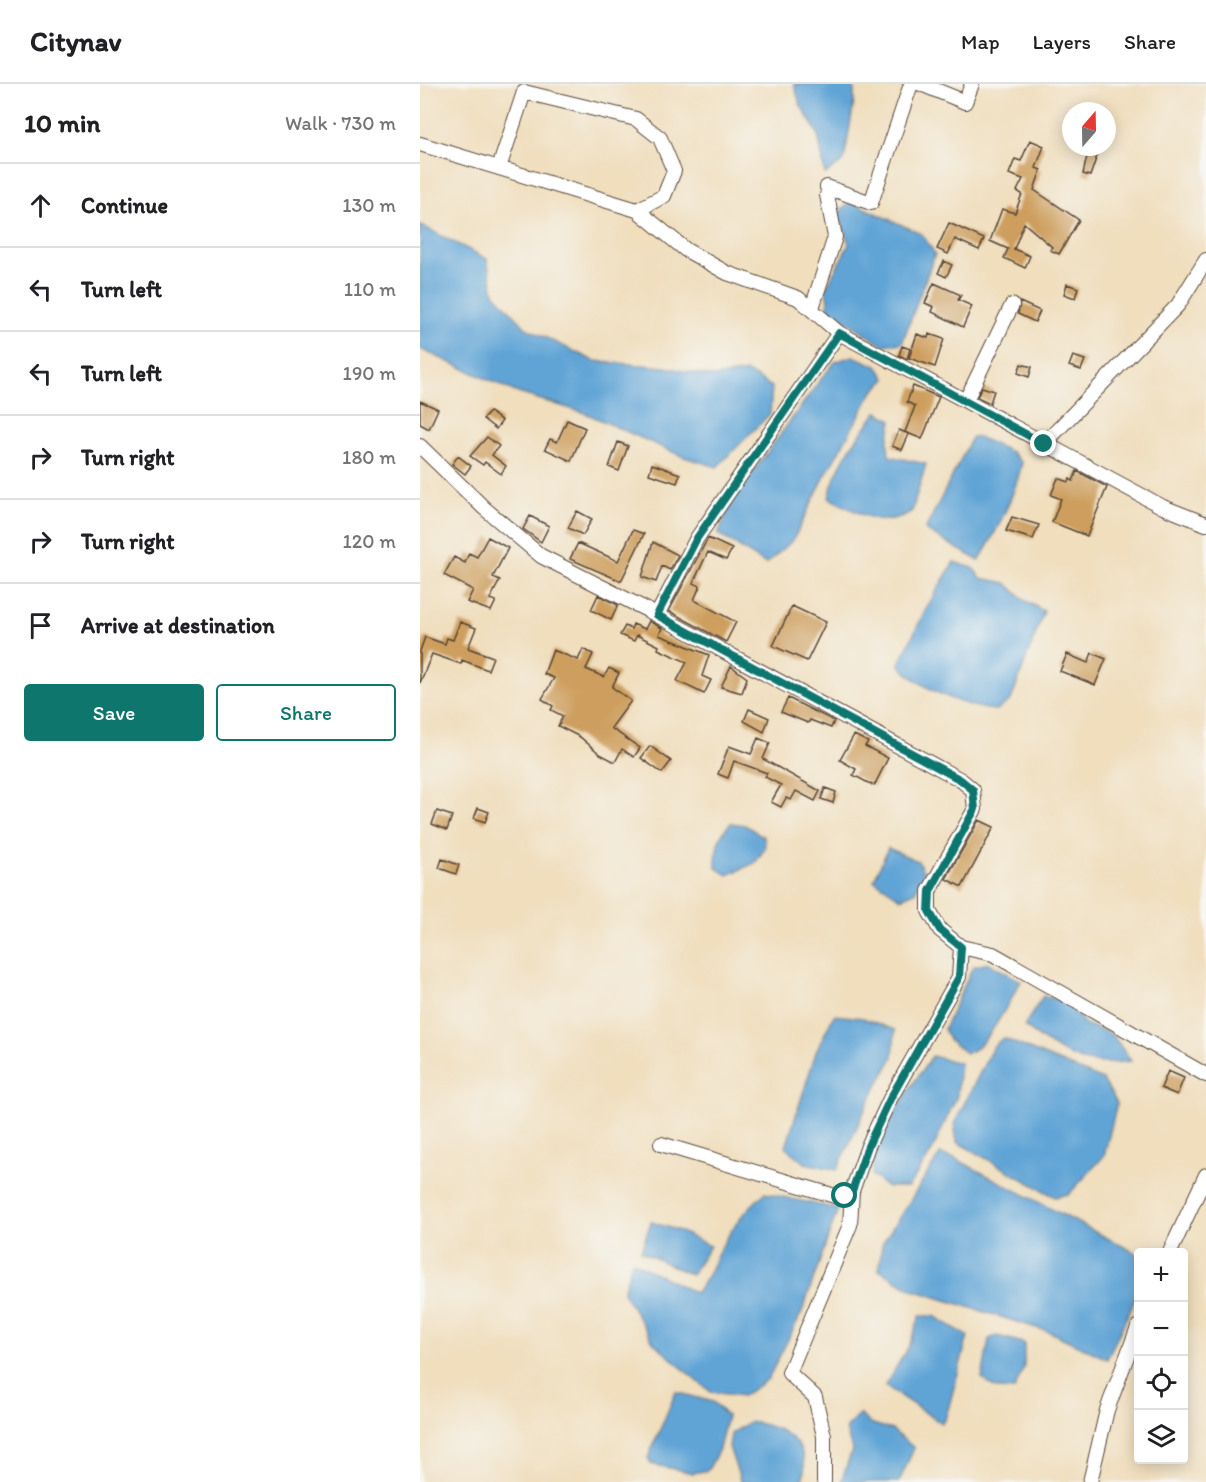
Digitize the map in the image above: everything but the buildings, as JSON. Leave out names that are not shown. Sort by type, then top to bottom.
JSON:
[{"type":"street","points":[[511,84],[524,92],[636,119],[660,138],[674,171],[664,196],[637,210]]},
{"type":"street","points":[[812,308],[835,237],[827,191],[871,203],[911,84]]},
{"type":"street","points":[[921,84],[965,102],[972,84]]},
{"type":"street","points":[[499,168],[524,92]]},
{"type":"street","points":[[420,144],[637,210],[696,256],[727,273],[798,298],[839,333],[1163,507],[1206,524]]},
{"type":"street","points":[[1044,444],[1178,305],[1206,260]]},
{"type":"street","points":[[969,394],[1012,305]]},
{"type":"street","points":[[657,615],[697,538],[839,333]]},
{"type":"street","points":[[420,446],[484,508],[541,556],[657,615],[961,780],[973,790],[975,809],[930,891],[929,911],[940,930],[961,947],[993,954],[1206,1075]]},
{"type":"street","points":[[824,1482],[824,1436],[815,1397],[789,1373],[850,1225],[852,1191],[868,1146],[890,1099],[959,977],[961,947]]},
{"type":"street","points":[[661,1144],[835,1196],[845,1196],[852,1191]]},
{"type":"street","points":[[1172,1248],[1206,1175]]},
{"type":"street","points":[[1090,1482],[1107,1410],[1134,1339]]},
{"type":"water","points":[[794,84],[851,84],[854,86],[854,102],[844,161],[825,174],[818,134],[800,104]]},
{"type":"water","points":[[851,202],[922,234],[935,254],[902,343],[882,345],[829,309],[826,288],[849,244],[838,213]]},
{"type":"water","points":[[420,225],[487,259],[494,293],[526,328],[594,361],[665,367],[713,377],[747,372],[772,387],[770,414],[717,467],[684,457],[585,413],[518,393],[420,349]]},
{"type":"water","points":[[853,356],[877,366],[886,379],[872,393],[824,478],[793,540],[766,564],[718,534],[734,498],[818,383],[835,362]]},
{"type":"water","points":[[877,412],[892,420],[888,442],[889,456],[926,464],[912,511],[901,517],[890,519],[860,514],[829,498],[841,463]]},
{"type":"water","points":[[972,437],[978,437],[1011,452],[1022,463],[1004,514],[979,561],[925,530]]},
{"type":"water","points":[[954,562],[973,568],[981,578],[1006,583],[1024,600],[1044,611],[1011,700],[997,710],[972,706],[944,696],[918,681],[899,664],[927,607]]},
{"type":"water","points":[[731,823],[745,825],[764,837],[765,848],[755,863],[728,875],[716,868],[716,855],[720,838]]},
{"type":"water","points":[[888,848],[918,861],[924,872],[915,892],[901,898],[874,880]]},
{"type":"water","points":[[988,963],[1021,981],[990,1033],[974,1050],[966,1053],[949,1040],[944,1029],[973,967]]},
{"type":"water","points":[[1043,996],[1064,1001],[1085,1024],[1112,1034],[1131,1061],[1099,1063],[1085,1061],[1061,1051],[1024,1026]]},
{"type":"water","points":[[834,1015],[863,1018],[895,1030],[893,1057],[869,1101],[837,1170],[805,1163],[786,1147],[817,1049]]},
{"type":"water","points":[[1003,1038],[1103,1080],[1117,1103],[1104,1156],[1069,1194],[1055,1197],[957,1142],[954,1124],[993,1047]]},
{"type":"water","points":[[932,1056],[960,1063],[957,1096],[931,1153],[908,1187],[887,1187],[872,1175],[877,1144],[906,1094]]},
{"type":"water","points":[[940,1154],[954,1158],[1134,1252],[1134,1302],[1107,1359],[1050,1332],[913,1290],[879,1270],[882,1244]]},
{"type":"water","points":[[765,1193],[838,1209],[802,1312],[768,1379],[743,1396],[711,1392],[654,1343],[623,1292],[632,1261],[695,1293],[706,1279],[733,1228]]},
{"type":"water","points":[[651,1222],[677,1230],[710,1246],[691,1275],[641,1251]]},
{"type":"water","points":[[920,1316],[934,1316],[968,1336],[946,1417],[941,1423],[885,1386],[909,1346]]},
{"type":"water","points":[[997,1336],[1024,1343],[1024,1367],[1014,1390],[997,1389],[982,1379],[989,1339]]},
{"type":"water","points":[[676,1392],[713,1402],[727,1416],[719,1449],[708,1470],[693,1473],[651,1464],[648,1458]]},
{"type":"water","points":[[859,1414],[870,1423],[892,1430],[914,1448],[899,1482],[841,1482],[852,1450],[846,1429]]},
{"type":"water","points":[[749,1422],[784,1432],[792,1439],[799,1447],[803,1457],[802,1482],[741,1482],[729,1447],[731,1434]]},
{"type":"route","points":[[845,1196],[852,1191],[868,1146],[890,1099],[959,977],[961,947],[940,930],[929,911],[930,891],[975,809],[973,790],[961,780],[657,615],[697,538],[839,333],[1044,444]]}]
